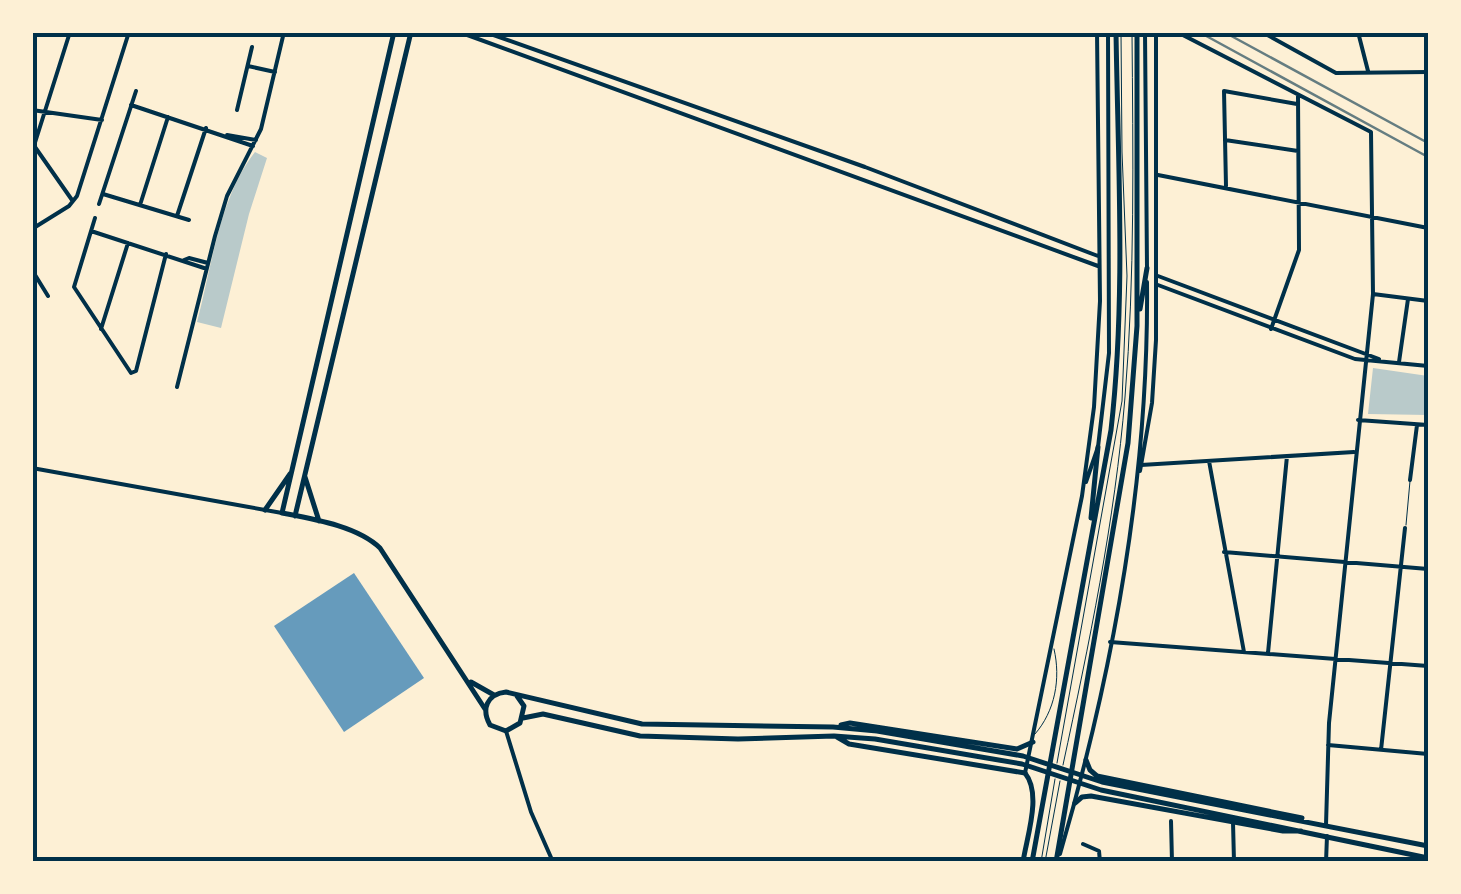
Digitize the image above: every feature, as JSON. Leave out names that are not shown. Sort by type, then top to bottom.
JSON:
[{"type":"main road","points":[[394,32],[282,513],[319,521],[371,540],[380,548],[485,708],[490,725],[506,731],[516,727],[523,718],[524,706],[517,696]]},
{"type":"main road","points":[[294,516],[410,32]]},
{"type":"main road","points":[[1032,862],[1111,430],[1120,326],[1121,228],[1115,32]]},
{"type":"main road","points":[[1137,326],[1138,32]]},
{"type":"main road","points":[[1057,862],[1119,505],[1137,326],[1147,268]]},
{"type":"main road","points":[[331,301],[345,304]]},
{"type":"main road","points":[[313,378],[326,382]]},
{"type":"main road","points":[[1088,551],[1098,446]]},
{"type":"main road","points":[[265,510],[291,472]]},
{"type":"main road","points":[[305,476],[319,521]]},
{"type":"main road","points":[[464,678],[494,694],[506,692],[642,724],[833,727],[995,755],[1100,790],[1325,825],[1428,846]]},
{"type":"main road","points":[[485,708],[494,694]]},
{"type":"main road","points":[[523,718],[542,714],[640,736],[834,736],[995,755]]},
{"type":"main road","points":[[833,727],[850,723],[1011,748],[1024,748],[1034,738]]},
{"type":"main road","points":[[834,736],[849,744],[1025,773],[1033,784],[1024,862]]},
{"type":"main road","points":[[1008,769],[1013,759],[1011,748]]},
{"type":"main road","points":[[1086,760],[1093,774],[1286,812],[1325,825]]},
{"type":"main road","points":[[1111,800],[1103,787],[1114,779]]},
{"type":"main road","points":[[1141,805],[1145,785]]},
{"type":"main road","points":[[1075,803],[1086,796],[1283,831],[1304,831]]},
{"type":"main road","points":[[1153,796],[1428,858]]},
{"type":"street","points":[[70,32],[34,149],[74,202]]},
{"type":"street","points":[[32,230],[74,202],[128,32]]},
{"type":"street","points":[[177,387],[227,196],[254,143],[284,32]]},
{"type":"street","points":[[459,32],[1098,266]]},
{"type":"street","points":[[485,32],[865,167],[1098,256]]},
{"type":"street","points":[[1025,773],[1082,496],[1100,346],[1097,32]]},
{"type":"street","points":[[1082,496],[1098,446],[1109,353],[1115,32]]},
{"type":"street","points":[[1057,862],[1086,760],[1136,491],[1147,268],[1138,32]]},
{"type":"street","points":[[1136,491],[1152,403],[1158,285],[1156,32]]},
{"type":"street","points":[[1176,32],[1372,132],[1372,294],[1335,658],[1325,825]]},
{"type":"street","points":[[1262,32],[1336,72],[1428,72]]},
{"type":"street","points":[[1358,32],[1368,71]]},
{"type":"street","points":[[237,110],[252,47]]},
{"type":"street","points":[[248,66],[275,72]]},
{"type":"street","points":[[1226,186],[1224,90],[1297,104]]},
{"type":"street","points":[[99,204],[136,91]]},
{"type":"street","points":[[1271,329],[1298,258],[1298,95]]},
{"type":"street","points":[[131,105],[254,143]]},
{"type":"street","points":[[32,110],[102,120]]},
{"type":"street","points":[[140,205],[168,116]]},
{"type":"street","points":[[177,216],[206,128]]},
{"type":"street","points":[[1225,140],[1298,151]]},
{"type":"street","points":[[1158,175],[1428,228]]},
{"type":"street","points":[[103,194],[188,220]]},
{"type":"street","points":[[95,218],[74,287],[134,373],[166,254]]},
{"type":"street","points":[[91,231],[187,264],[207,266]]},
{"type":"street","points":[[101,330],[128,243]]},
{"type":"street","points":[[32,270],[48,296]]},
{"type":"street","points":[[1158,276],[1379,360]]},
{"type":"street","points":[[1158,285],[1365,362],[1428,366]]},
{"type":"street","points":[[1372,294],[1428,302]]},
{"type":"street","points":[[1399,362],[1408,299]]},
{"type":"street","points":[[1314,344],[1317,336]]},
{"type":"street","points":[[1358,420],[1428,425]]},
{"type":"street","points":[[1410,480],[1417,425]]},
{"type":"street","points":[[1141,464],[1354,452]]},
{"type":"street","points":[[1268,653],[1287,456]]},
{"type":"street","points":[[1210,461],[1244,652]]},
{"type":"street","points":[[32,468],[282,513]]},
{"type":"street","points":[[1381,750],[1405,528]]},
{"type":"street","points":[[1224,552],[1428,569]]},
{"type":"street","points":[[1110,642],[1428,666]]},
{"type":"street","points":[[506,731],[551,862]]},
{"type":"street","points":[[1328,745],[1428,754]]},
{"type":"street","points":[[1171,821],[1172,862]]},
{"type":"street","points":[[1233,822],[1234,862]]},
{"type":"street","points":[[1326,862],[1327,836]]},
{"type":"street","points":[[1084,844],[1099,851],[1100,862]]},
{"type":"lane","points":[[1043,862],[1122,401],[1128,276],[1115,32]]},
{"type":"lane","points":[[1043,862],[1104,549],[1125,402],[1138,32]]},
{"type":"lane","points":[[1405,528],[1410,480]]},
{"type":"lane","points":[[1034,738],[1049,718],[1058,670],[1053,646]]},
{"type":"shaded area","points":[[255,152],[267,158],[221,328],[197,322],[225,211]]},
{"type":"shaded area","points":[[1373,368],[1428,376],[1428,415],[1368,414]]},
{"type":"water","points":[[354,573],[424,678],[344,732],[274,626]]},
{"type":"tram line","points":[[1199,32],[1428,157]]},
{"type":"railway","points":[[1224,32],[1428,143]]}]
